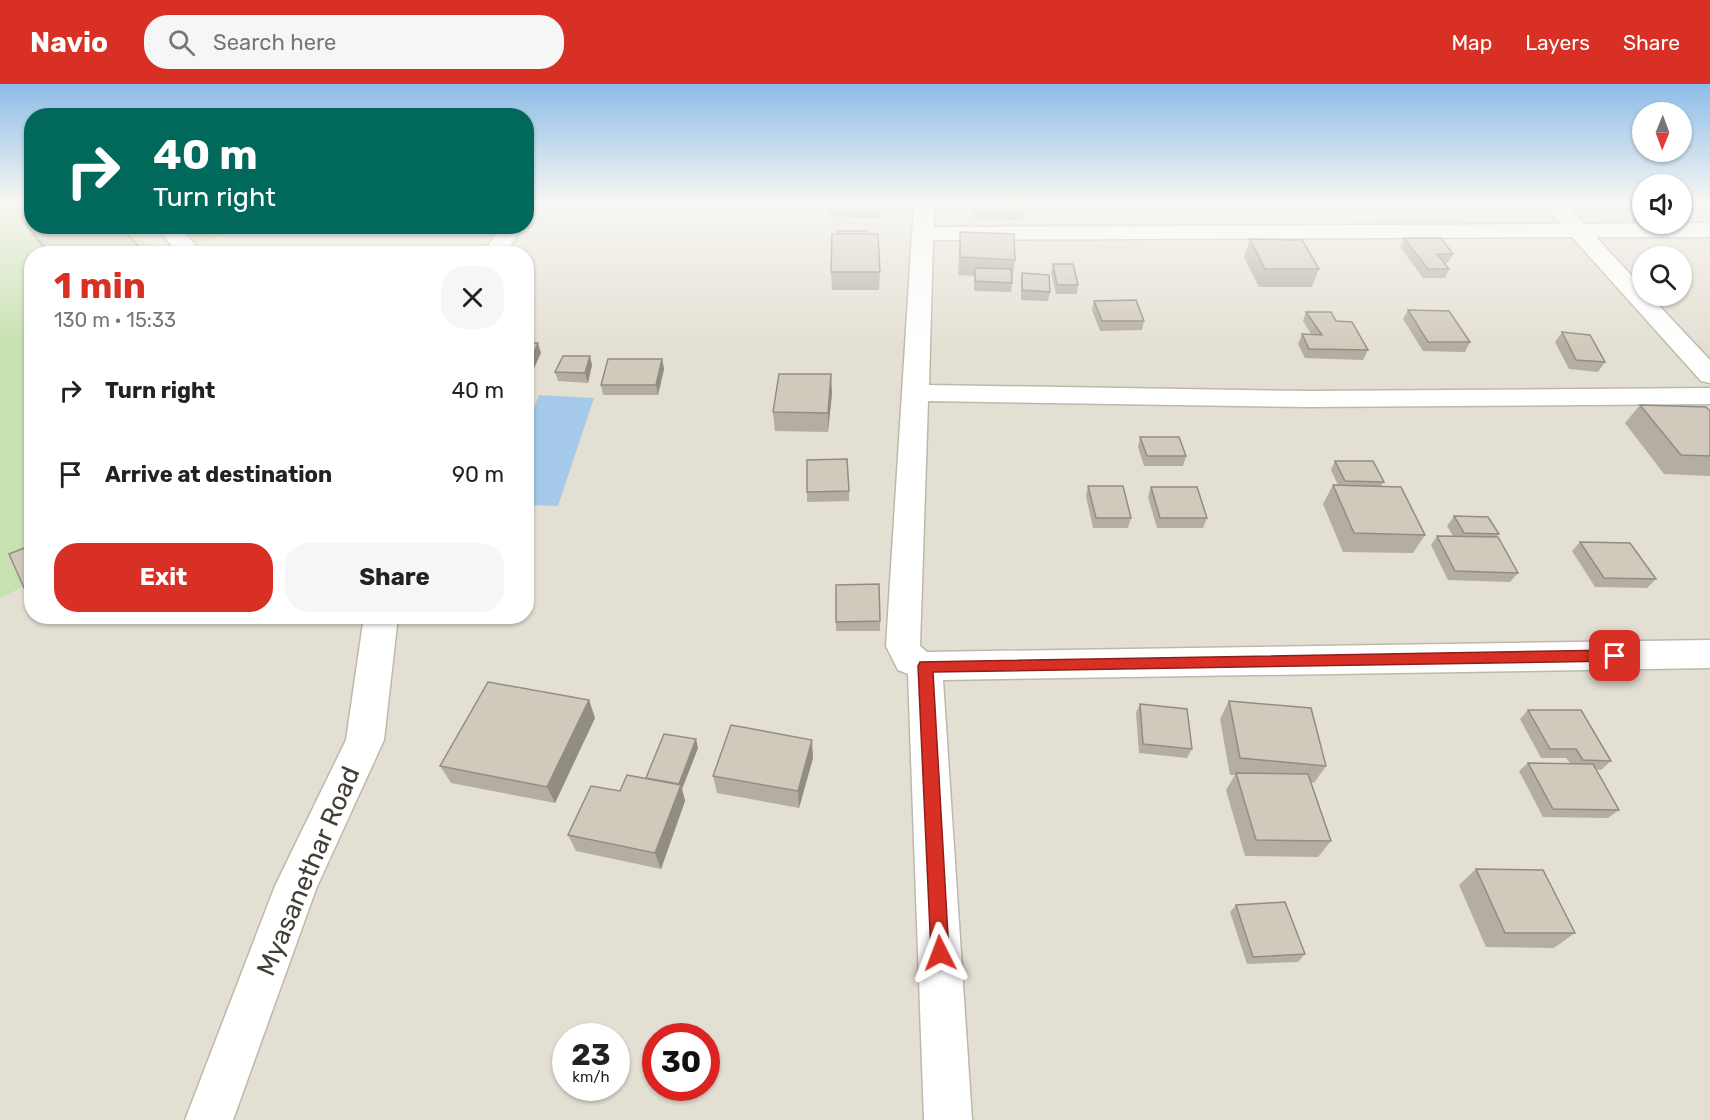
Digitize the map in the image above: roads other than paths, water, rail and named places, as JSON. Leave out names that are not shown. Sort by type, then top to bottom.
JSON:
[{"type":"street","points":[[923,251],[903,646],[910,660],[925,666],[1710,654]]},
{"type":"street","points":[[1598,251],[1710,375]]},
{"type":"street","points":[[916,393],[1309,399],[1710,396]]},
{"type":"street","name":"Myasanethar Road","points":[[209,1120],[296,886],[365,740],[380,624]]},
{"type":"street","points":[[925,666],[948,1120]]},
{"type":"water","points":[[539,395],[594,398],[558,506],[534,505],[534,408]]}]
